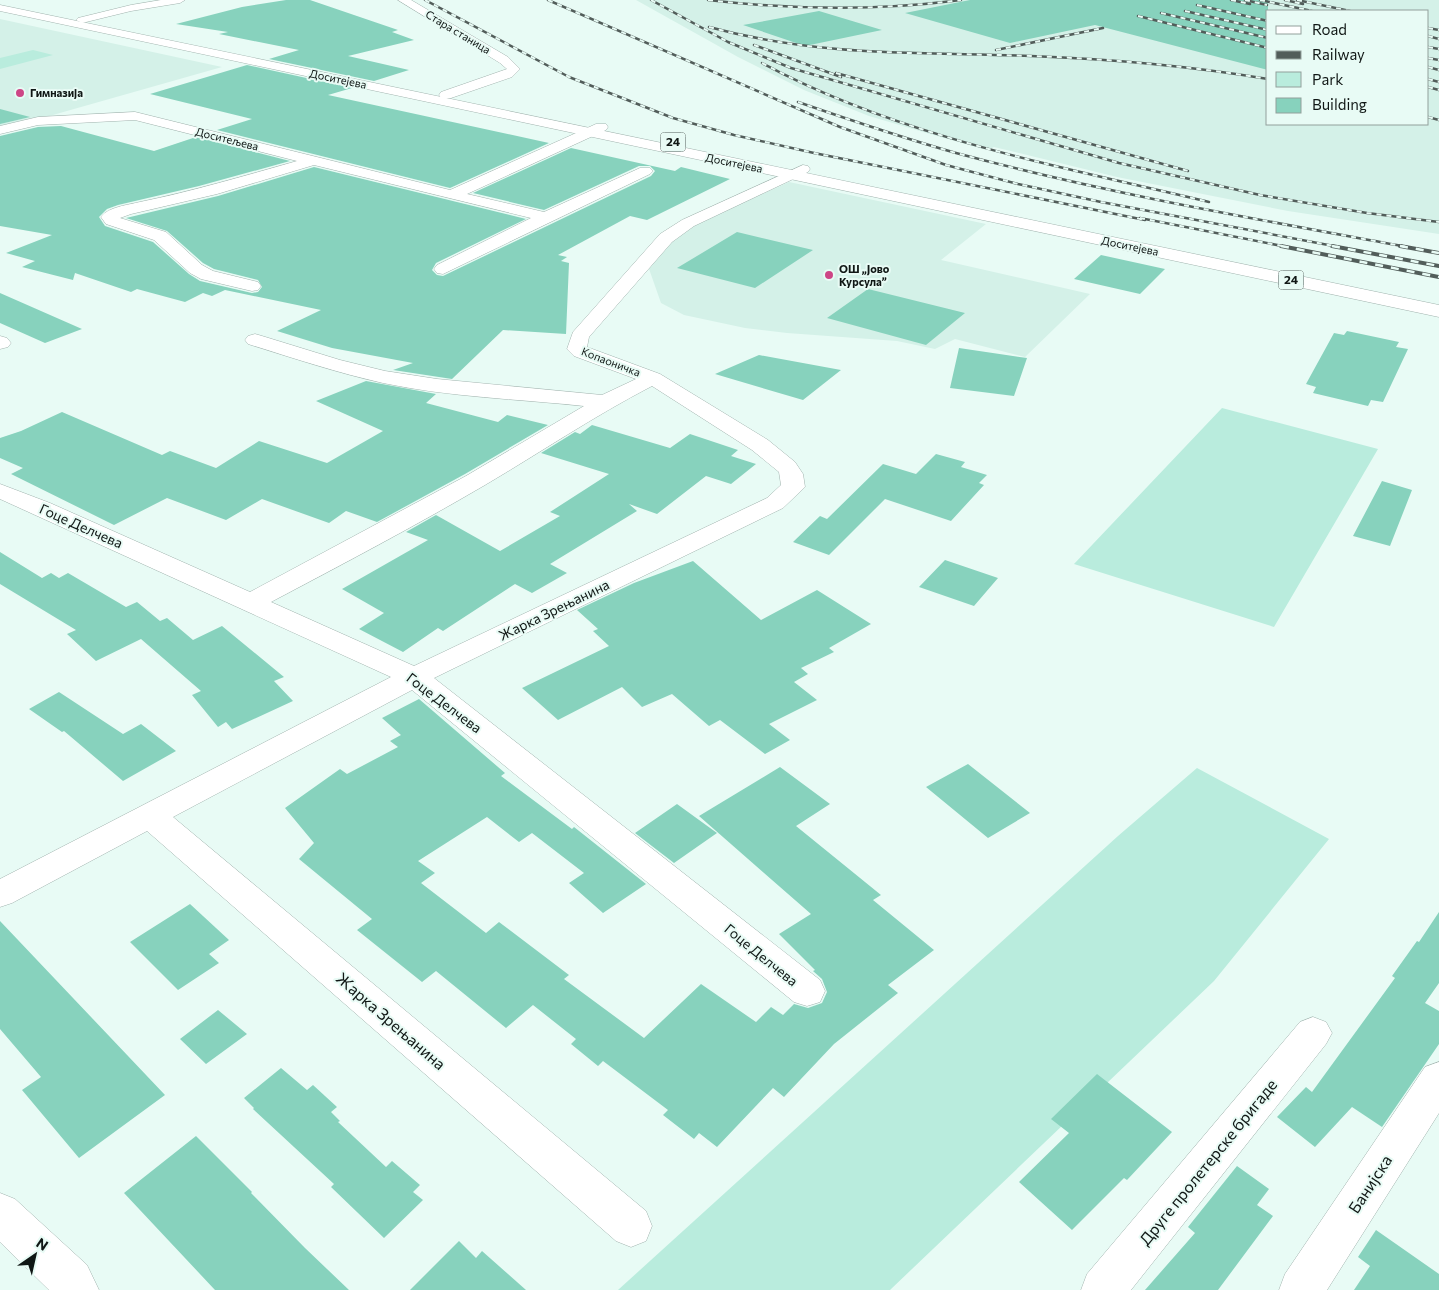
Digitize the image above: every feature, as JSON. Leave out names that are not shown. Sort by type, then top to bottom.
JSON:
[{"type":"street","points":[[82,20],[180,0]]},
{"type":"street","name":"Стара станица","points":[[403,0],[514,69],[508,74],[446,95]]},
{"type":"street","name":"Доситејева","points":[[0,2],[446,95],[595,130]]},
{"type":"street","name":"Доситејева","points":[[0,8],[1439,301]]},
{"type":"street","name":"Доситељева","points":[[0,130],[38,121],[134,116],[311,161],[546,217]]},
{"type":"street","points":[[452,195],[595,130]]},
{"type":"street","points":[[252,286],[196,270],[160,236],[112,221],[109,217],[126,210],[212,191],[311,161]]},
{"type":"street","points":[[443,269],[546,217],[645,171]]},
{"type":"street","name":"Доситејева","points":[[798,172],[1439,311]]},
{"type":"street","name":"Копаоничка","points":[[653,378],[581,352],[577,348],[580,336],[666,238],[688,223],[798,172]]},
{"type":"street","points":[[254,340],[333,364],[385,377],[437,385],[605,402]]},
{"type":"street","name":"Копаоничка","points":[[605,402],[653,378]]},
{"type":"street","name":"Жарка Зрењанина","points":[[0,894],[414,677],[776,503],[789,493],[793,487],[793,481],[792,474],[787,467],[760,445],[653,378]]},
{"type":"street","points":[[251,602],[439,502],[532,449],[605,402]]},
{"type":"street","name":"Гоце Делчева","points":[[0,491],[42,508],[414,677],[806,991]]},
{"type":"street","name":"Жарка Зрењанина","points":[[152,816],[631,1226]]},
{"type":"street","name":"Друге пролетерске бригаде","points":[[1103,1290],[1313,1034]]},
{"type":"street","name":"Банијска","points":[[1300,1290],[1439,1079]]},
{"type":"street","points":[[0,1213],[69,1287]]},
{"type":"shaded area","points":[[636,0],[1439,0],[1439,234],[1288,211],[1117,177],[994,147],[987,150],[869,116],[804,90],[738,57]]},
{"type":"shaded area","points":[[0,19],[222,67],[0,130]]},
{"type":"shaded area","name":"ОШ „Јово Курсула”","points":[[789,182],[986,224],[941,260],[1090,294],[1025,357],[955,339],[935,349],[897,341],[745,328],[684,315],[661,303],[648,266],[675,238],[696,224]]},
{"type":"green space","points":[[33,50],[53,55],[0,69],[0,58]]},
{"type":"green space","points":[[1222,408],[1378,449],[1274,627],[1074,564]]},
{"type":"green space","points":[[1197,768],[1329,839],[1214,981],[890,1290],[618,1290],[1118,836]]},
{"type":"building","points":[[286,0],[310,0],[398,30],[392,32],[414,40],[348,56],[409,70],[374,81],[269,59],[299,50],[219,34],[228,32],[176,24],[242,7]]},
{"type":"building","points":[[970,0],[1268,0],[1268,10],[1266,10],[1266,69],[1095,25],[1010,43],[905,13]]},
{"type":"building","points":[[819,11],[882,30],[805,46],[743,25]]},
{"type":"building","points":[[247,65],[352,88],[328,95],[549,143],[450,188],[217,130],[252,119],[150,94]]},
{"type":"building","points":[[0,109],[30,117],[0,124]]},
{"type":"building","points":[[61,126],[154,151],[196,137],[290,161],[199,186],[118,205],[107,209],[99,217],[105,226],[153,242],[189,274],[200,281],[252,293],[258,292],[262,287],[258,280],[214,269],[203,263],[167,231],[126,218],[218,196],[314,167],[526,219],[436,263],[432,270],[437,275],[443,276],[651,176],[655,171],[650,166],[639,166],[544,210],[473,193],[571,148],[675,171],[681,167],[730,179],[647,220],[630,216],[558,255],[567,257],[561,261],[569,263],[566,334],[503,330],[452,379],[393,370],[413,363],[332,348],[277,331],[321,310],[225,290],[212,296],[203,293],[185,302],[137,289],[131,292],[75,273],[73,280],[22,267],[35,261],[6,253],[52,235],[0,226],[0,136],[38,127]]},
{"type":"building","points":[[737,232],[813,250],[755,288],[677,268]]},
{"type":"building","points":[[1101,255],[1165,269],[1140,294],[1074,279]]},
{"type":"building","points":[[868,289],[965,313],[926,345],[827,318]]},
{"type":"building","points":[[0,293],[82,329],[45,343],[0,323]]},
{"type":"building","points":[[1347,331],[1399,342],[1396,347],[1408,349],[1383,402],[1371,400],[1368,406],[1313,393],[1316,387],[1306,384],[1334,333],[1344,335]]},
{"type":"building","points":[[959,348],[1027,358],[1014,396],[950,388]]},
{"type":"building","points":[[759,355],[841,370],[803,400],[715,374]]},
{"type":"building","points":[[366,381],[436,394],[426,403],[498,422],[507,415],[548,425],[465,474],[377,522],[346,511],[329,523],[262,499],[226,520],[167,498],[114,525],[11,474],[23,468],[0,458],[0,438],[21,431],[62,412],[162,455],[170,451],[216,468],[259,441],[327,463],[383,431],[316,401]]},
{"type":"building","points":[[592,425],[670,448],[690,434],[738,450],[731,456],[756,464],[731,484],[706,476],[657,514],[629,504],[637,511],[550,564],[567,573],[532,593],[515,584],[443,631],[438,628],[403,652],[359,629],[384,613],[342,589],[428,540],[406,532],[436,515],[500,551],[560,516],[550,512],[609,474],[541,453],[575,432],[580,434]]},
{"type":"building","points":[[936,454],[965,462],[961,467],[987,475],[979,483],[984,485],[951,521],[885,499],[829,555],[793,542],[820,516],[827,519],[883,464],[916,474]]},
{"type":"building","points":[[1382,481],[1412,490],[1390,546],[1353,536]]},
{"type":"building","points":[[0,552],[42,578],[51,573],[59,578],[68,573],[126,607],[137,602],[160,621],[167,618],[193,640],[222,626],[284,677],[274,681],[293,701],[232,729],[226,722],[218,727],[192,695],[201,691],[141,639],[96,661],[67,634],[76,630],[0,584]]},
{"type":"building","points":[[945,560],[998,578],[974,606],[919,587]]},
{"type":"building","points":[[693,561],[761,620],[817,590],[871,624],[829,648],[834,652],[801,668],[808,674],[794,682],[817,700],[769,724],[790,740],[765,754],[720,720],[709,726],[672,694],[642,707],[622,687],[558,720],[522,688],[609,646],[593,631],[598,629],[577,610],[634,583]]},
{"type":"building","points":[[59,692],[123,734],[141,724],[176,751],[123,781],[64,731],[62,732],[29,709]]},
{"type":"building","points":[[419,699],[505,773],[501,776],[572,829],[574,827],[646,884],[603,913],[569,883],[584,873],[532,833],[519,842],[487,817],[418,861],[435,873],[421,883],[486,933],[499,922],[569,975],[564,979],[644,1038],[701,984],[756,1022],[771,1007],[783,1015],[794,1004],[808,1008],[822,1003],[827,992],[822,979],[779,934],[811,914],[699,816],[780,767],[830,804],[796,826],[881,895],[873,900],[934,950],[888,985],[898,993],[834,1044],[784,1097],[773,1088],[717,1147],[699,1133],[694,1139],[663,1115],[668,1110],[603,1061],[598,1066],[571,1044],[576,1039],[533,1005],[506,1028],[436,971],[422,982],[357,930],[372,919],[299,859],[314,843],[285,808],[340,769],[347,774],[398,747],[390,741],[401,735],[382,718]]},
{"type":"building","points":[[968,764],[1030,813],[988,838],[926,787]]},
{"type":"building","points":[[677,804],[717,833],[674,863],[635,833]]},
{"type":"building","points":[[190,904],[229,940],[209,954],[219,963],[178,990],[130,942]]},
{"type":"building","points":[[1439,912],[1439,983],[1425,1003],[1439,1011],[1439,1044],[1382,1127],[1352,1107],[1315,1147],[1277,1117],[1306,1087],[1312,1092],[1395,978],[1392,976],[1417,941],[1419,942]]},
{"type":"building","points":[[0,921],[165,1095],[79,1158],[22,1090],[41,1077],[0,1029]]},
{"type":"building","points":[[218,1010],[247,1034],[206,1064],[180,1039]]},
{"type":"building","points":[[281,1068],[307,1090],[313,1085],[337,1107],[331,1112],[340,1121],[338,1122],[386,1167],[392,1161],[420,1185],[413,1192],[423,1200],[384,1238],[331,1187],[334,1184],[253,1109],[244,1098]]},
{"type":"building","points":[[1097,1074],[1172,1132],[1127,1180],[1124,1178],[1072,1230],[1019,1182],[1069,1133],[1051,1119]]},
{"type":"building","points":[[196,1136],[305,1248],[349,1290],[215,1290],[124,1193]]},
{"type":"building","points":[[1237,1166],[1269,1189],[1257,1205],[1273,1216],[1218,1290],[1145,1290],[1195,1233],[1188,1227]]},
{"type":"building","points":[[1376,1230],[1439,1274],[1439,1290],[1354,1290],[1370,1266],[1358,1257]]},
{"type":"building","points":[[459,1241],[476,1258],[482,1251],[526,1290],[410,1290]]},
{"type":"railway","points":[[425,0],[569,77],[673,118],[734,135],[814,153],[1145,220]]},
{"type":"railway","points":[[548,0],[840,127],[946,165],[1018,184],[1101,202],[1339,247]]},
{"type":"railway","points":[[651,0],[728,42],[791,68],[1119,163],[1260,195],[1367,213],[1439,222]]},
{"type":"railway","points":[[708,0],[771,6],[834,8],[898,6],[961,0]]},
{"type":"railway","points":[[1231,0],[1250,4]]},
{"type":"railway","points":[[1245,0],[1267,5]]},
{"type":"railway","points":[[1260,0],[1307,10]]},
{"type":"railway","points":[[1285,0],[1303,4]]},
{"type":"railway","points":[[1297,0],[1345,10]]},
{"type":"railway","points":[[1197,5],[1266,21]]},
{"type":"railway","points":[[1185,11],[1266,30]]},
{"type":"railway","points":[[1161,13],[1266,38]]},
{"type":"railway","points":[[1138,16],[1266,48]]},
{"type":"railway","points":[[709,27],[790,44],[830,48],[909,53],[1091,59],[1180,67],[1266,79]]},
{"type":"railway","points":[[996,50],[1103,28]]},
{"type":"railway","points":[[1429,28],[1439,30]]},
{"type":"railway","points":[[1429,36],[1439,39]]},
{"type":"railway","points":[[754,45],[841,77]]},
{"type":"railway","points":[[1429,47],[1439,49]]},
{"type":"railway","points":[[1429,58],[1439,60]]},
{"type":"railway","points":[[762,63],[815,89],[869,111],[924,130],[1038,162],[1209,202]]},
{"type":"railway","points":[[1429,67],[1439,70]]},
{"type":"railway","points":[[836,73],[1188,171]]},
{"type":"railway","points":[[1429,79],[1439,82]]},
{"type":"railway","points":[[1429,87],[1439,90]]},
{"type":"railway","points":[[798,102],[956,153],[1068,181],[1407,247]]},
{"type":"railway","points":[[1429,117],[1439,120]]},
{"type":"railway","points":[[1140,218],[1287,247]]},
{"type":"railway","points":[[1281,246],[1439,277]]},
{"type":"railway","points":[[1332,246],[1439,266]]},
{"type":"railway","points":[[1400,246],[1439,253]]},
{"type":"place","name":"Гимназија","points":[[20,93]]},
{"type":"place","name":"ОШ „Јово Курсула”","points":[[829,275]]}]
